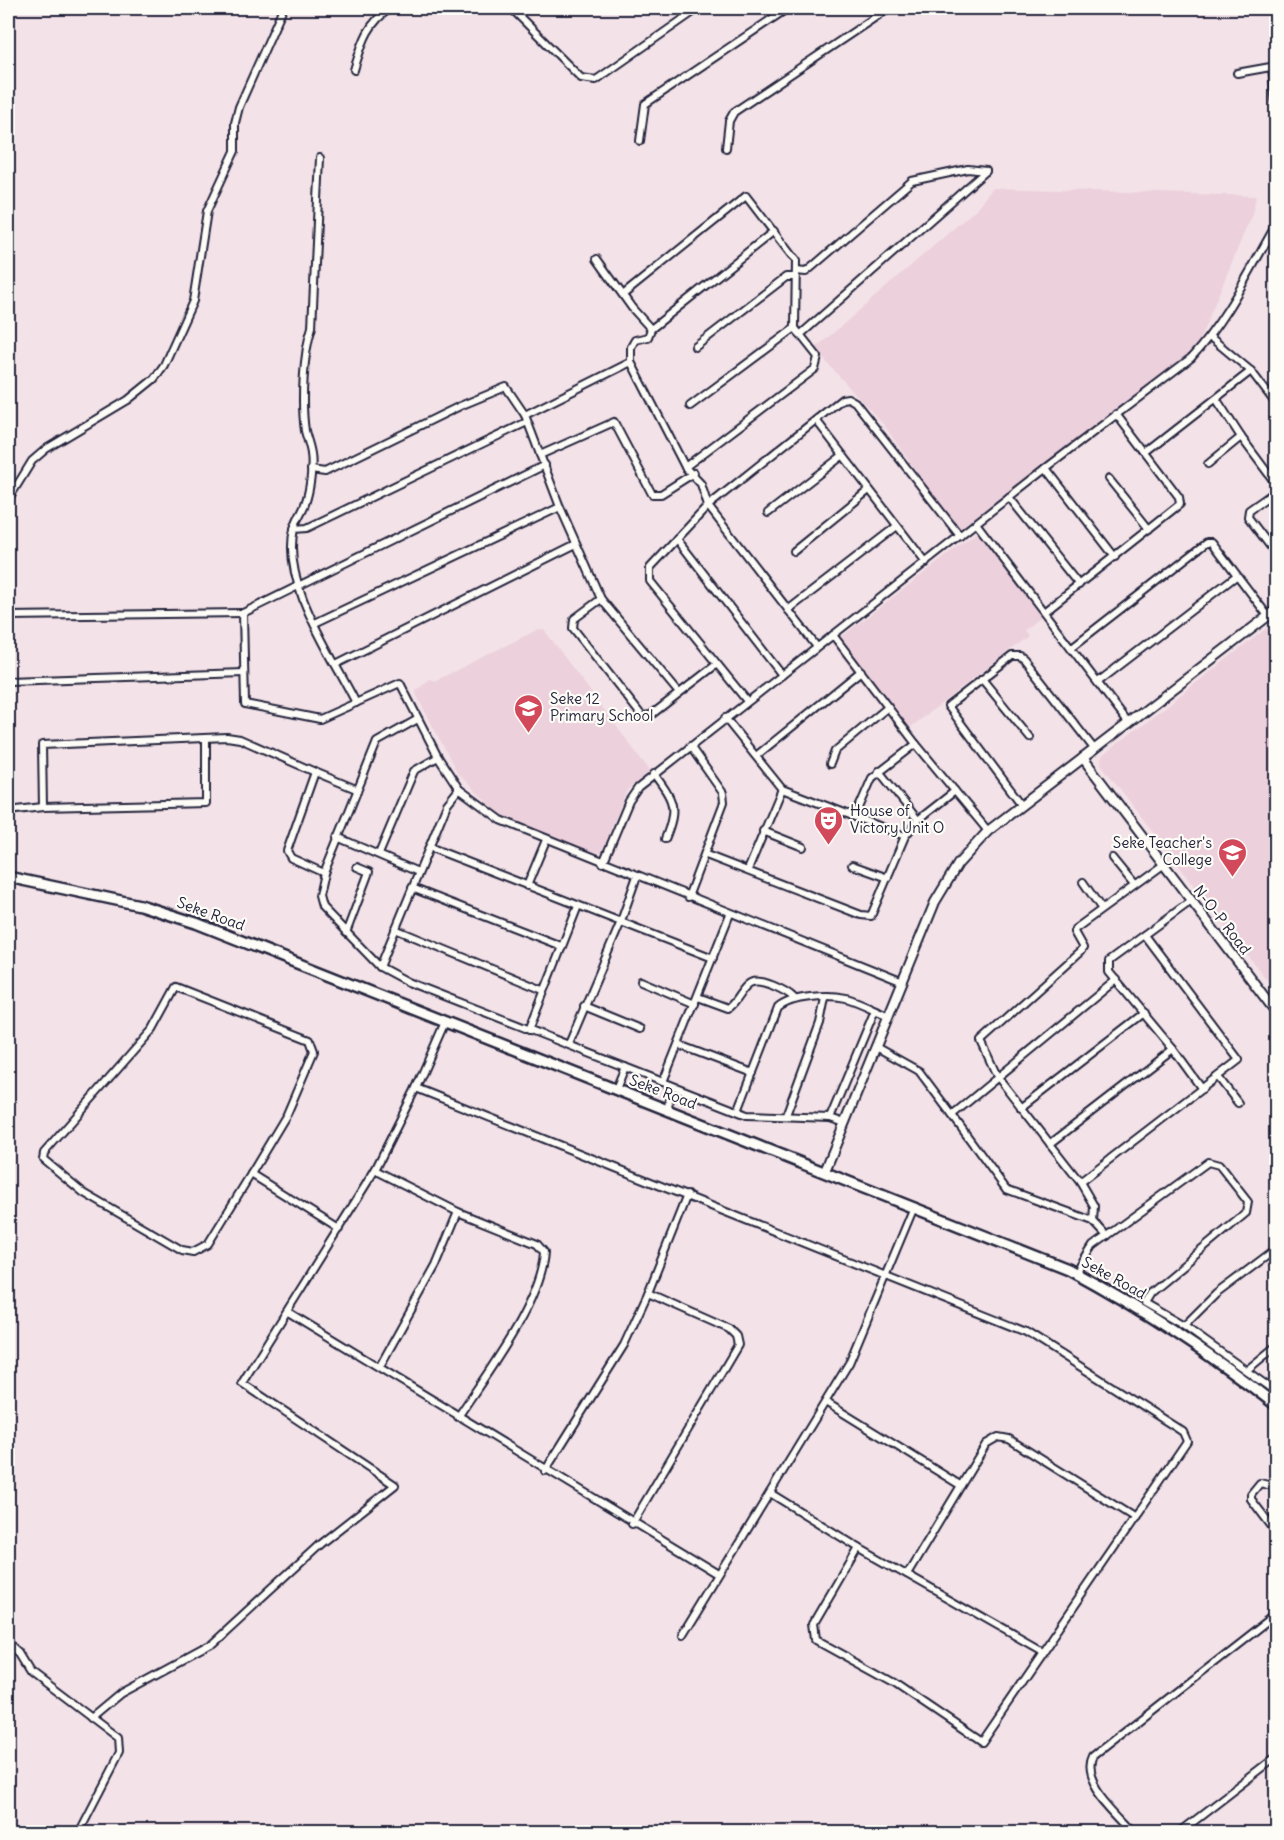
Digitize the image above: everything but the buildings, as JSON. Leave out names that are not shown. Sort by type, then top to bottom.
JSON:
[{"type":"main road","name":"Seke Road","points":[[8,877],[140,905],[185,920],[825,1171],[1068,1269],[1120,1298],[1221,1362],[1276,1405]]},
{"type":"street","points":[[8,500],[32,461],[46,449],[128,400],[154,379],[164,365],[193,301],[207,211],[235,151],[235,123],[239,107],[283,8]]},
{"type":"street","points":[[354,70],[365,34],[379,15],[391,8]]},
{"type":"street","points":[[511,8],[581,78],[589,81],[596,80],[699,8]]},
{"type":"street","points":[[640,141],[645,104],[789,8]]},
{"type":"street","points":[[726,148],[729,121],[734,112],[889,8]]},
{"type":"street","points":[[1237,73],[1274,67],[1276,104]]},
{"type":"street","points":[[320,158],[312,327],[308,340],[304,384],[305,430],[312,454],[311,470],[306,501],[294,529],[293,559],[297,587],[356,703]]},
{"type":"street","points":[[695,348],[786,277],[806,272],[912,181],[969,169],[986,171],[800,335]]},
{"type":"street","points":[[624,294],[746,196],[796,261],[795,328],[818,357],[815,369],[685,467]]},
{"type":"street","points":[[603,863],[633,794],[654,774],[1046,468],[1191,358],[1210,337],[1275,231],[1276,220]]},
{"type":"street","points":[[774,231],[651,329],[648,337],[635,340],[631,347],[631,362],[685,467],[694,473],[701,484],[708,506],[817,647]]},
{"type":"street","points":[[597,259],[632,308],[651,329]]},
{"type":"street","points":[[690,406],[795,328]]},
{"type":"street","points":[[1210,337],[1251,371],[1276,404]]},
{"type":"street","points":[[525,415],[631,362]]},
{"type":"street","points":[[1146,453],[1217,400],[1251,371]]},
{"type":"street","points":[[311,470],[325,472],[459,406],[506,387],[525,415],[560,507],[601,599],[679,693]]},
{"type":"street","points":[[747,701],[648,578],[650,568],[708,506],[842,399],[852,399],[960,536]]},
{"type":"street","points":[[1217,400],[1276,484]]},
{"type":"street","points":[[1045,611],[1179,507],[1180,500],[1116,414]]},
{"type":"street","points":[[816,420],[926,563]]},
{"type":"street","points":[[294,529],[307,528],[527,422]]},
{"type":"street","points":[[540,455],[614,422],[652,494],[661,494],[694,473]]},
{"type":"street","points":[[1208,464],[1241,437]]},
{"type":"street","points":[[768,513],[842,456]]},
{"type":"street","points":[[8,616],[243,613],[544,465]]},
{"type":"street","points":[[1046,468],[1115,557]]},
{"type":"street","points":[[1109,479],[1149,529]]},
{"type":"street","points":[[794,551],[869,490]]},
{"type":"street","points":[[1276,491],[1249,510],[1248,517],[1276,554]]},
{"type":"street","points":[[1009,497],[1079,585]]},
{"type":"street","points":[[315,623],[560,507]]},
{"type":"street","points":[[976,523],[1129,724]]},
{"type":"street","points":[[788,610],[897,526]]},
{"type":"street","points":[[677,539],[782,675]]},
{"type":"street","points":[[1072,647],[1203,544],[1212,542],[1268,616]]},
{"type":"street","points":[[336,664],[576,544]]},
{"type":"street","points":[[1098,682],[1236,576]]},
{"type":"street","points":[[601,599],[574,619],[573,628],[639,714],[644,717],[651,715],[717,664]]},
{"type":"street","points":[[825,1171],[903,982],[927,917],[958,864],[988,831],[1276,610]]},
{"type":"street","points":[[243,613],[245,704],[320,719],[400,683],[438,757],[459,789],[501,820],[903,982]]},
{"type":"street","points":[[833,635],[916,744],[988,831]]},
{"type":"street","points":[[1022,805],[948,706],[1012,656],[1020,656],[1095,750]]},
{"type":"street","points":[[756,756],[861,671]]},
{"type":"street","points":[[8,681],[244,673]]},
{"type":"street","points":[[982,679],[1030,738]]},
{"type":"street","points":[[830,764],[835,751],[888,707]]},
{"type":"street","points":[[418,718],[377,742],[356,789],[324,873],[320,902],[346,933],[380,967],[408,982],[752,1116],[786,1115],[830,1118],[845,1123]]},
{"type":"street","points":[[725,718],[782,789],[905,836]]},
{"type":"street","points":[[43,807],[42,745],[206,738],[240,739],[356,789]]},
{"type":"street","points":[[8,811],[43,807],[206,802],[206,738]]},
{"type":"street","points":[[855,817],[870,782],[879,771],[916,744]]},
{"type":"street","points":[[688,897],[723,811],[723,793],[690,746]]},
{"type":"street","points":[[379,854],[414,771],[438,757]]},
{"type":"street","name":"N-O-P Road","points":[[1083,758],[1276,1012]]},
{"type":"street","points":[[879,771],[918,820]]},
{"type":"street","points":[[315,772],[287,851],[291,858],[324,873]]},
{"type":"street","points":[[654,774],[672,800],[673,816],[665,839]]},
{"type":"street","points":[[380,967],[447,804],[459,789]]},
{"type":"street","points":[[748,870],[782,789]]},
{"type":"street","points":[[706,855],[867,917],[874,912],[905,836],[918,820],[955,791]]},
{"type":"street","points":[[763,831],[803,847]]},
{"type":"street","points":[[337,837],[418,872]]},
{"type":"street","points":[[527,886],[546,840]]},
{"type":"street","points":[[429,847],[620,924],[713,958]]},
{"type":"street","points":[[1112,858],[1134,885]]},
{"type":"street","points":[[852,865],[888,878]]},
{"type":"street","points":[[1093,1221],[1094,1206],[1080,1182],[997,1076],[981,1046],[982,1038],[1080,952],[1083,948],[1074,932],[1075,929],[1163,865]]},
{"type":"street","points":[[346,933],[369,872],[357,867]]},
{"type":"street","points":[[569,1044],[620,924],[636,876]]},
{"type":"street","points":[[1083,882],[1101,909]]},
{"type":"street","points":[[412,888],[561,946]]},
{"type":"street","points":[[1191,901],[1110,961],[1109,972],[1173,1049],[1202,1089]]},
{"type":"street","points":[[529,1030],[578,906]]},
{"type":"street","points":[[668,1110],[666,1083],[730,914]]},
{"type":"street","points":[[395,929],[543,990]]},
{"type":"street","points":[[1080,1182],[1239,1060],[1145,935]]},
{"type":"street","points":[[952,1115],[1116,980]]},
{"type":"street","points":[[641,981],[695,1004]]},
{"type":"street","points":[[698,997],[728,1008],[749,983],[756,982],[789,993],[794,998]]},
{"type":"street","points":[[176,987],[312,1043],[314,1054],[301,1085],[251,1174],[208,1244],[193,1252],[182,1250],[84,1193],[43,1159],[44,1152],[153,1029],[176,987]]},
{"type":"street","points":[[738,1111],[778,1008],[794,998],[843,998],[889,1016]]},
{"type":"street","points":[[786,1115],[820,1023],[825,998]]},
{"type":"street","points":[[584,1006],[640,1029]]},
{"type":"street","points":[[830,1118],[875,1010]]},
{"type":"street","points":[[1021,1108],[1144,1013]]},
{"type":"street","points":[[91,1718],[121,1693],[210,1645],[320,1544],[395,1485],[242,1383],[375,1170],[416,1088],[445,1022]]},
{"type":"street","points":[[679,1045],[753,1073]]},
{"type":"street","points":[[876,1047],[919,1071],[1006,1189],[1093,1221],[1107,1236]]},
{"type":"street","points":[[1050,1144],[1173,1049]]},
{"type":"street","points":[[616,1089],[624,1067]]},
{"type":"street","points":[[1218,1077],[1238,1103]]},
{"type":"street","points":[[416,1088],[887,1274],[1026,1332],[1184,1432],[1186,1445],[981,1742],[894,1683],[816,1640],[814,1625],[859,1548]]},
{"type":"street","points":[[1079,1268],[1093,1246],[1208,1162],[1219,1165],[1248,1202],[1246,1213],[1150,1293],[1144,1303],[1184,1326],[1276,1392]]},
{"type":"street","points":[[375,1170],[458,1212],[537,1244],[544,1252],[526,1306],[502,1350],[458,1417]]},
{"type":"street","points":[[251,1174],[339,1229]]},
{"type":"street","points":[[545,1471],[621,1351],[648,1293],[687,1195]]},
{"type":"street","points":[[683,1635],[827,1403],[856,1348],[914,1207]]},
{"type":"street","points":[[380,1366],[436,1265],[458,1212]]},
{"type":"street","points":[[1184,1326],[1216,1294],[1276,1249]]},
{"type":"street","points":[[632,1524],[738,1345],[736,1336],[729,1329],[648,1293]]},
{"type":"street","points":[[288,1312],[380,1366],[632,1524],[719,1574]]},
{"type":"street","points":[[1247,1370],[1276,1346]]},
{"type":"street","points":[[827,1403],[960,1485]]},
{"type":"street","points":[[907,1575],[986,1444],[999,1437],[1009,1439],[1136,1518]]},
{"type":"street","points":[[1276,1487],[1260,1483],[1251,1494],[1251,1499],[1276,1532]]},
{"type":"street","points":[[770,1493],[859,1548],[1042,1652]]},
{"type":"street","points":[[1135,1833],[1092,1782],[1089,1770],[1093,1757],[1276,1614]]},
{"type":"street","points":[[8,1643],[20,1654],[31,1672],[118,1738],[120,1753],[78,1833]]},
{"type":"street","points":[[1180,1833],[1276,1758]]},
{"type":"shaded area","points":[[993,188],[1256,196],[1252,214],[1194,353],[962,537],[884,425],[816,348],[974,211]]},
{"type":"shaded area","points":[[979,531],[1044,614],[1024,630],[1028,636],[902,734],[832,644]]},
{"type":"shaded area","name":"Seke Teacher's College","points":[[1276,621],[1276,992],[1101,764],[1102,756]]},
{"type":"shaded area","name":"Seke 12 Primary School","points":[[544,630],[650,771],[627,790],[601,853],[588,852],[500,814],[458,774],[417,696],[416,691],[430,679],[435,681],[535,631]]},
{"type":"place","name":"Seke 12 Primary School","points":[[529,734]]},
{"type":"place","name":"House of Victory Unit O","points":[[829,846]]},
{"type":"place","name":"Seke Teacher's College","points":[[1233,878]]}]
